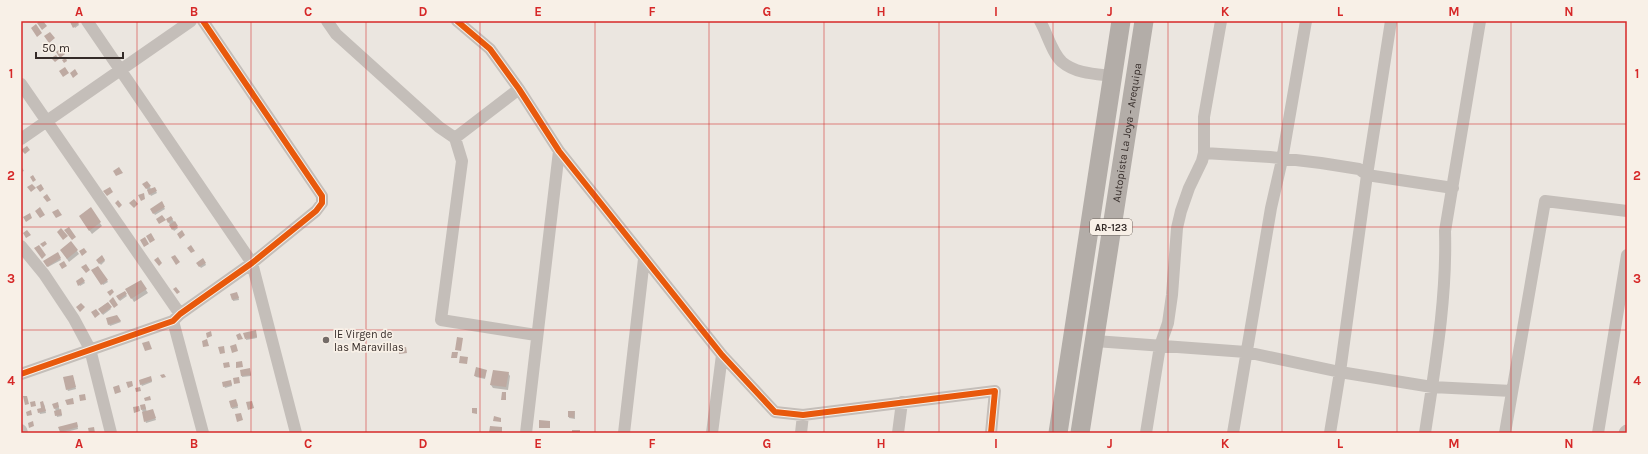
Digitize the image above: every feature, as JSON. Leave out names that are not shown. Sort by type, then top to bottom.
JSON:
[{"type":"main road","name":"Autopista La Joya - Arequipa","points":[[1058,433],[1121,21]]},
{"type":"main road","name":"Autopista La Joya - Arequipa","points":[[1080,433],[1095,341],[1118,177],[1144,21]]},
{"type":"street","points":[[87,21],[252,263],[296,433]]},
{"type":"street","points":[[21,139],[191,21]]},
{"type":"street","points":[[21,374],[176,318],[252,263],[316,211],[322,203],[322,196],[203,21]]},
{"type":"street","points":[[327,21],[336,34],[439,127],[455,138],[462,161],[441,320],[536,335]]},
{"type":"street","points":[[457,21],[490,49],[519,89],[559,151],[722,355],[775,412],[803,415],[995,391],[991,433]]},
{"type":"street","points":[[1040,21],[1062,62],[1070,67],[1086,72],[1113,76]]},
{"type":"street","points":[[1146,433],[1160,346],[1168,323],[1181,211],[1189,188],[1202,162],[1204,153],[1204,117],[1221,21]]},
{"type":"street","points":[[1232,433],[1271,208],[1282,160],[1306,21]]},
{"type":"street","points":[[1330,433],[1391,21]]},
{"type":"street","points":[[1425,433],[1444,290],[1446,260],[1445,231],[1480,21]]},
{"type":"street","points":[[21,84],[176,318],[203,433]]},
{"type":"street","points":[[455,138],[519,89]]},
{"type":"street","points":[[526,433],[536,335],[559,151]]},
{"type":"street","points":[[1204,153],[1270,157],[1282,160],[1320,163],[1359,169],[1367,175],[1453,188]]},
{"type":"street","points":[[1505,433],[1545,201],[1627,212]]},
{"type":"street","points":[[21,246],[44,274],[61,299],[74,319],[90,349],[111,433]]},
{"type":"street","points":[[1598,433],[1627,255]]},
{"type":"street","points":[[624,433],[644,259]]},
{"type":"street","points":[[1095,341],[1246,352],[1340,372],[1432,387],[1512,391]]},
{"type":"street","points":[[712,433],[722,355]]},
{"type":"street","points":[[898,433],[902,402]]},
{"type":"street","points":[[801,433],[803,415]]},
{"type":"building","points":[[43,21],[47,26],[42,30],[37,23]]},
{"type":"building","points":[[78,21],[79,23],[73,28],[70,22]]},
{"type":"building","points":[[36,24],[42,33],[37,37],[31,28]]},
{"type":"building","points":[[50,32],[55,38],[49,43],[44,36]]},
{"type":"building","points":[[61,48],[65,54],[60,58],[56,52]]},
{"type":"building","points":[[56,55],[59,59],[55,62],[51,58]]},
{"type":"building","points":[[66,58],[67,61],[64,63],[62,60]]},
{"type":"building","points":[[65,67],[69,73],[63,77],[59,71]]},
{"type":"building","points":[[75,69],[78,74],[73,78],[70,73]]},
{"type":"building","points":[[27,146],[30,150],[25,154],[21,150]]},
{"type":"building","points":[[119,167],[123,173],[116,176],[113,171]]},
{"type":"building","points":[[33,175],[36,180],[33,182],[30,177]]},
{"type":"building","points":[[147,181],[151,186],[146,189],[142,184]]},
{"type":"building","points":[[32,184],[36,188],[31,192],[27,187]]},
{"type":"building","points":[[41,184],[44,189],[40,192],[36,187]]},
{"type":"building","points":[[110,187],[113,192],[107,196],[103,191]]},
{"type":"building","points":[[155,187],[157,191],[149,195],[147,190]]},
{"type":"building","points":[[144,193],[145,199],[141,201],[138,195]]},
{"type":"building","points":[[47,194],[51,200],[47,202],[43,197]]},
{"type":"building","points":[[134,199],[138,204],[134,208],[129,203]]},
{"type":"building","points":[[118,200],[122,205],[119,208],[115,203]]},
{"type":"building","points":[[162,201],[165,207],[153,214],[150,209]]},
{"type":"building","points":[[40,207],[45,215],[40,218],[35,211]]},
{"type":"building","points":[[91,207],[101,222],[89,231],[79,216]]},
{"type":"building","points":[[58,209],[62,215],[56,218],[52,212]]},
{"type":"building","points":[[30,213],[32,218],[26,222],[23,217]]},
{"type":"building","points":[[162,215],[166,220],[159,224],[156,219]]},
{"type":"building","points":[[171,216],[173,219],[168,223],[166,219]]},
{"type":"building","points":[[175,221],[178,226],[172,230],[169,225]]},
{"type":"building","points":[[69,227],[76,237],[72,240],[64,230]]},
{"type":"building","points":[[61,228],[68,236],[63,240],[57,232]]},
{"type":"building","points":[[27,230],[31,235],[26,238],[23,233]]},
{"type":"building","points":[[182,230],[185,235],[180,239],[177,234]]},
{"type":"building","points":[[151,233],[155,240],[150,243],[146,236]]},
{"type":"building","points":[[145,237],[149,244],[144,247],[140,240]]},
{"type":"building","points":[[45,241],[47,244],[43,247],[40,244]]},
{"type":"building","points":[[71,241],[78,250],[67,259],[60,250]]},
{"type":"building","points":[[39,245],[46,255],[42,259],[34,248]]},
{"type":"building","points":[[191,245],[195,251],[191,253],[187,248]]},
{"type":"building","points":[[84,248],[87,252],[82,256],[79,251]]},
{"type":"building","points":[[58,252],[61,258],[47,267],[43,261]]},
{"type":"building","points":[[102,255],[105,260],[99,264],[96,260]]},
{"type":"building","points":[[175,255],[180,262],[176,265],[171,257]]},
{"type":"building","points":[[158,257],[162,263],[159,266],[154,260]]},
{"type":"building","points":[[203,258],[206,263],[199,267],[196,263]]},
{"type":"building","points":[[64,261],[67,266],[62,269],[59,264]]},
{"type":"building","points":[[86,264],[90,270],[86,273],[81,267]]},
{"type":"building","points":[[98,266],[108,280],[101,285],[91,270]]},
{"type":"building","points":[[82,277],[85,281],[78,286],[76,281]]},
{"type":"building","points":[[141,280],[147,289],[131,299],[125,289]]},
{"type":"building","points":[[176,287],[180,292],[177,294],[173,289]]},
{"type":"building","points":[[112,289],[114,292],[110,296],[107,292]]},
{"type":"building","points":[[125,291],[127,294],[119,300],[116,296]]},
{"type":"building","points":[[237,292],[239,298],[232,300],[230,294]]},
{"type":"building","points":[[113,297],[118,305],[114,308],[109,301]]},
{"type":"building","points":[[108,302],[112,307],[102,314],[98,309]]},
{"type":"building","points":[[81,303],[85,307],[80,312],[76,307]]},
{"type":"building","points":[[96,309],[100,314],[95,318],[91,312]]},
{"type":"building","points":[[117,315],[121,321],[108,325],[106,318]]},
{"type":"building","points":[[256,330],[257,337],[245,339],[243,333]]},
{"type":"building","points":[[211,331],[212,336],[207,338],[206,333]]},
{"type":"building","points":[[240,333],[243,339],[238,340],[236,335]]},
{"type":"building","points":[[457,337],[463,338],[461,351],[455,350]]},
{"type":"building","points":[[207,339],[209,346],[203,347],[202,341]]},
{"type":"building","points":[[149,341],[152,349],[145,351],[142,343]]},
{"type":"building","points":[[236,344],[238,351],[232,353],[230,346]]},
{"type":"building","points":[[224,346],[225,353],[220,354],[218,347]]},
{"type":"building","points":[[406,347],[407,353],[399,354],[399,348]]},
{"type":"building","points":[[452,352],[458,352],[457,358],[451,358]]},
{"type":"building","points":[[460,356],[468,357],[467,364],[459,363]]},
{"type":"building","points":[[242,361],[243,367],[236,368],[236,362]]},
{"type":"building","points":[[229,362],[230,367],[224,368],[223,363]]},
{"type":"building","points":[[476,367],[487,370],[485,378],[474,376]]},
{"type":"building","points":[[250,368],[251,375],[241,376],[240,370]]},
{"type":"building","points":[[493,370],[509,372],[506,387],[490,385]]},
{"type":"building","points":[[164,374],[166,377],[162,378],[160,375]]},
{"type":"building","points":[[73,375],[76,387],[66,390],[63,377]]},
{"type":"building","points":[[151,376],[152,381],[140,385],[139,380]]},
{"type":"building","points":[[239,377],[240,383],[234,384],[233,378]]},
{"type":"building","points":[[231,380],[232,385],[223,387],[222,382]]},
{"type":"building","points":[[132,381],[133,386],[128,388],[126,382]]},
{"type":"building","points":[[119,385],[121,392],[115,394],[113,387]]},
{"type":"building","points":[[140,387],[141,391],[136,392],[135,388]]},
{"type":"building","points":[[502,392],[506,392],[506,400],[501,400]]},
{"type":"building","points":[[85,394],[86,400],[80,401],[79,395]]},
{"type":"building","points":[[23,396],[27,396],[29,404],[25,405]]},
{"type":"building","points":[[150,396],[151,400],[145,401],[144,398]]},
{"type":"building","points":[[73,398],[74,404],[67,405],[65,400]]},
{"type":"building","points":[[236,399],[238,406],[231,408],[229,401]]},
{"type":"building","points":[[35,401],[36,406],[31,407],[30,402]]},
{"type":"building","points":[[43,401],[46,411],[38,413],[37,409],[41,408],[40,402]]},
{"type":"building","points":[[252,401],[254,408],[248,410],[246,402]]},
{"type":"building","points":[[58,402],[59,407],[54,409],[52,404]]},
{"type":"building","points":[[145,404],[146,409],[141,410],[140,405]]},
{"type":"building","points":[[139,406],[140,411],[134,413],[133,407]]},
{"type":"building","points":[[472,408],[477,408],[477,414],[472,413]]},
{"type":"building","points":[[61,409],[62,415],[55,416],[54,411]]},
{"type":"building","points":[[153,409],[156,418],[144,422],[142,412]]},
{"type":"building","points":[[31,410],[32,415],[27,416],[26,412]]},
{"type":"building","points":[[568,411],[575,411],[574,418],[568,417]]},
{"type":"building","points":[[241,413],[243,420],[237,422],[235,414]]},
{"type":"building","points":[[494,416],[501,418],[501,422],[493,421]]},
{"type":"building","points":[[539,420],[550,421],[550,428],[539,428]]},
{"type":"building","points":[[33,421],[34,426],[29,428],[28,423]]},
{"type":"building","points":[[77,422],[78,427],[60,432],[58,427]]},
{"type":"building","points":[[490,426],[502,427],[502,433],[489,433]]},
{"type":"building","points":[[94,427],[95,433],[89,433],[88,428]]},
{"type":"building","points":[[572,430],[580,430],[580,433],[572,433]]},
{"type":"cycle path","points":[[21,374],[173,321],[180,314],[252,263],[316,211],[322,203],[322,196],[203,21]]},
{"type":"cycle path","points":[[457,21],[490,49],[519,89],[559,151],[722,355],[775,412],[803,415],[995,391],[991,433]]},
{"type":"place","name":"IE Virgen de las Maravillas","points":[[326,340]]}]
